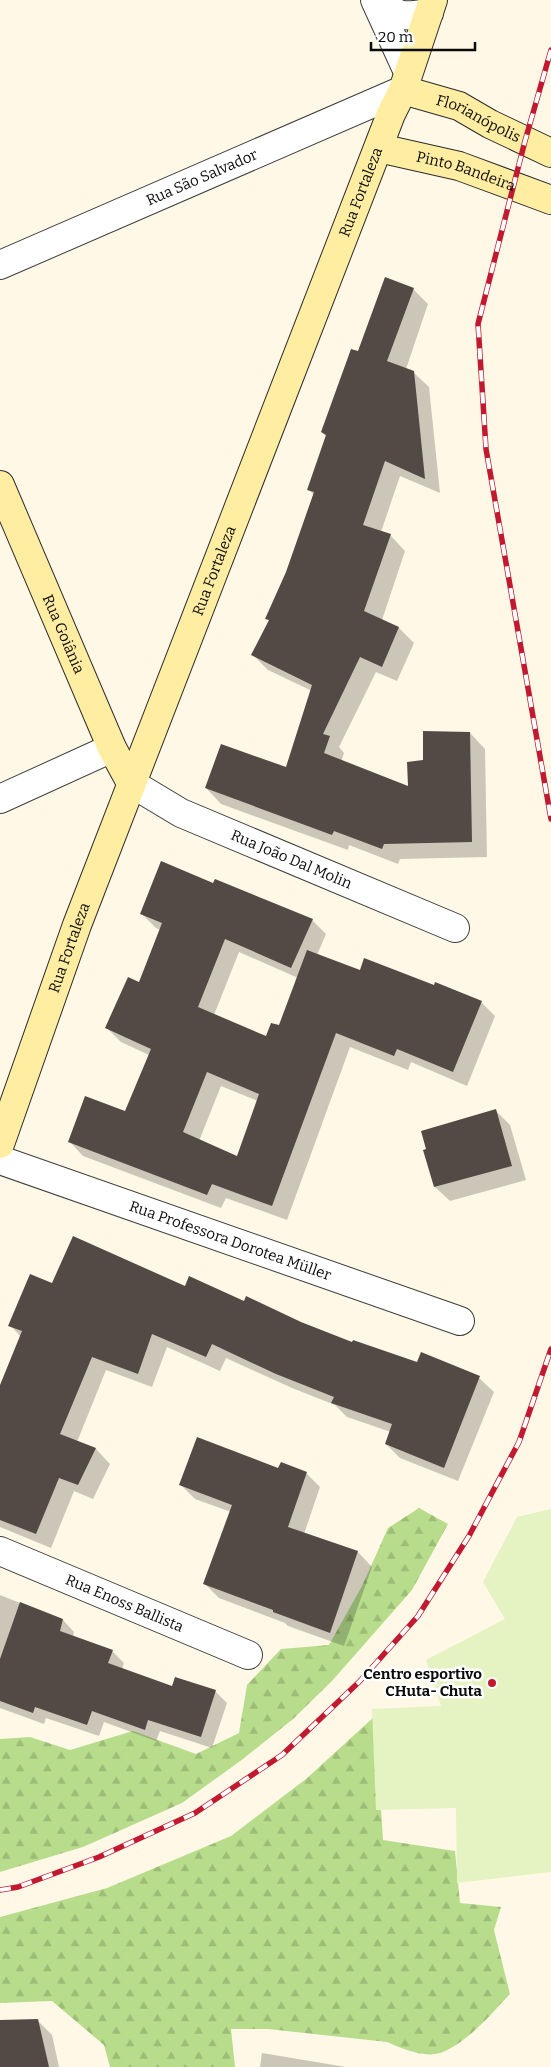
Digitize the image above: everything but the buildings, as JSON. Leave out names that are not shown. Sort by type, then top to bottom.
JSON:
[{"type":"main road","name":"Rua Fortaleza","points":[[0,1144],[77,925],[391,114],[406,81],[431,6]]},
{"type":"main road","name":"Florianópolis","points":[[406,81],[551,153]]},
{"type":"main road","name":"Pinto Bandeira","points":[[378,148],[459,166],[551,200]]},
{"type":"main road","name":"Rua Goiânia","points":[[0,485],[112,748],[131,783]]},
{"type":"street","points":[[377,0],[398,15],[406,17],[431,6]]},
{"type":"street","points":[[377,0],[406,81]]},
{"type":"street","name":"Rua São Salvador","points":[[0,266],[406,81]]},
{"type":"street","points":[[0,799],[112,748]]},
{"type":"street","name":"Rua João Dal Molin","points":[[131,783],[181,813],[455,928]]},
{"type":"street","name":"Rua Professora Dorotea Müller","points":[[0,1160],[460,1321]]},
{"type":"street","name":"Rua Enoss Ballista","points":[[0,1551],[248,1655]]},
{"type":"green space","points":[[419,1508],[448,1524],[412,1590],[332,1681],[293,1719],[243,1759],[182,1803],[83,1847],[0,1872],[0,1739],[30,1737],[70,1750],[133,1731],[196,1754],[239,1733],[247,1685],[281,1649],[329,1645],[362,1586],[388,1528]]},
{"type":"green space","name":"Centro esportivo CHuta- Chuta","points":[[551,1509],[551,1872],[457,1883],[456,1808],[376,1810],[372,1709],[441,1706],[426,1660],[505,1619],[483,1582],[517,1517]]},
{"type":"green space","points":[[375,1716],[383,1840],[455,1851],[460,1903],[501,1907],[494,1930],[510,1994],[462,2041],[443,2052],[422,2054],[387,2042],[268,2029],[231,2029],[235,2067],[110,2067],[104,2045],[52,2001],[0,2003],[0,1917],[107,1888],[231,1836],[306,1779]]},
{"type":"railway","points":[[551,50],[525,141],[478,324],[486,449],[551,819]]},
{"type":"railway","points":[[0,1890],[18,1887],[99,1857],[195,1813],[282,1755],[359,1682],[418,1616],[469,1536],[519,1442],[551,1349]]},
{"type":"place","name":"Centro esportivo CHuta- Chuta","points":[[492,1683]]}]
